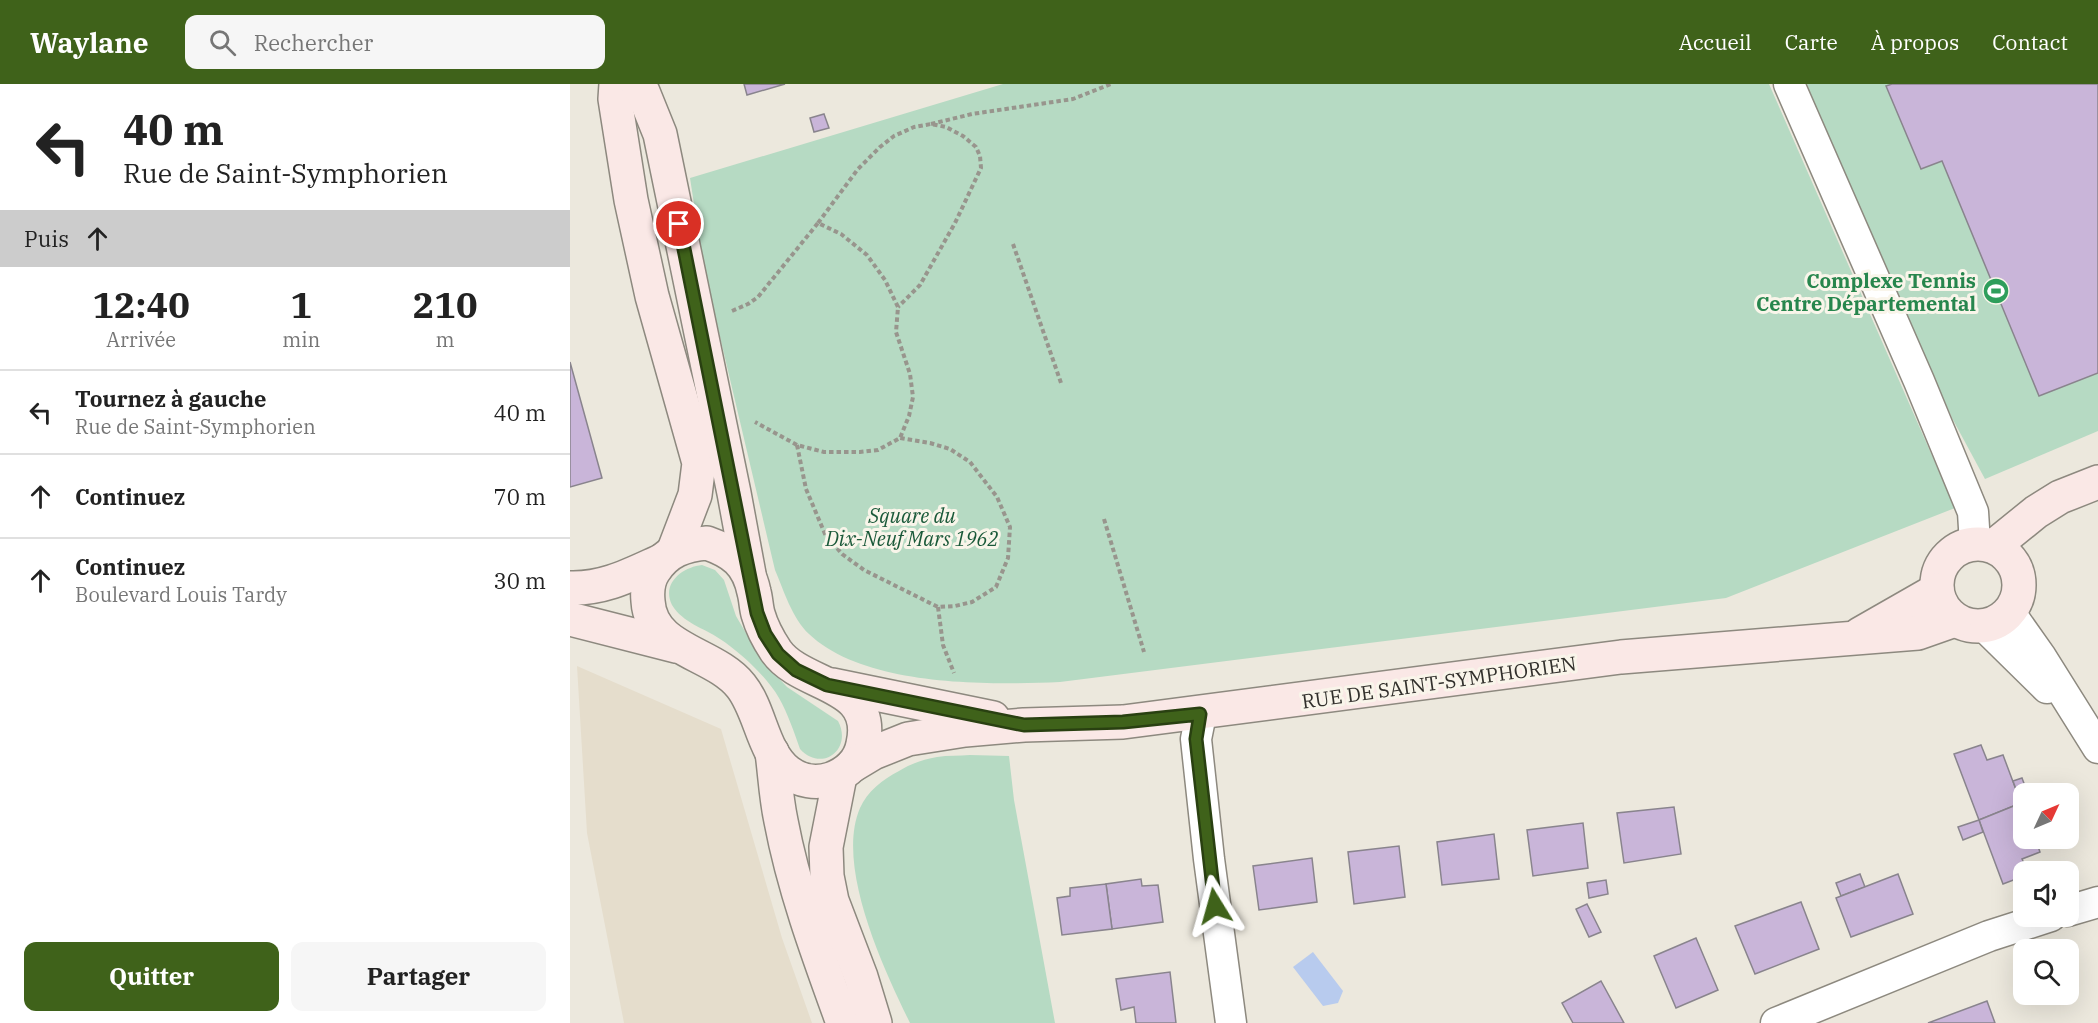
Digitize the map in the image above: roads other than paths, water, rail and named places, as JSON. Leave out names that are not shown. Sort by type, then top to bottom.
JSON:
[{"type":"street","points":[[616,84],[615,99],[631,200],[652,296],[699,463],[695,495],[668,555],[651,575],[647,592],[648,609],[655,625],[666,639],[723,669],[740,685],[752,703],[772,752],[781,821],[816,950],[843,1023]]},
{"type":"street","points":[[638,84],[660,134],[757,613],[765,634],[778,654],[796,670],[842,691],[855,703],[863,717],[866,734],[862,750],[847,770],[829,825],[826,847],[827,876],[832,901],[861,976],[875,1023]]},
{"type":"street","points":[[1789,84],[1919,381],[1973,512],[1984,545]]},
{"type":"street","points":[[1984,545],[2060,497],[2098,482]]},
{"type":"street","points":[[2017,570],[2042,522],[2060,497]]},
{"type":"street","points":[[570,588],[588,589],[602,585],[690,544],[707,543],[724,549],[738,559],[749,574]]},
{"type":"street","points":[[1983,620],[2016,603],[2020,581],[2017,570],[2004,552],[1984,545],[1962,547],[1950,554],[1942,564],[1938,577],[1937,590],[1946,612],[1983,620],[2041,657],[2098,748]]},
{"type":"street","name":"RUE DE SAINT-SYMPHORIEN","points":[[1854,638],[1937,590]]},
{"type":"street","points":[[570,619],[682,648]]},
{"type":"street","name":"RUE DE SAINT-SYMPHORIEN","points":[[772,752],[781,767],[794,776],[809,781],[824,781],[847,770],[873,753],[908,740],[965,730],[1024,725],[1123,722],[1200,714],[1621,657],[1918,633],[1983,620]]},
{"type":"street","name":"RUE DE SAINT-SYMPHORIEN","points":[[827,685],[1024,725]]},
{"type":"street","points":[[1200,714],[1196,739],[1231,1023]]},
{"type":"street","points":[[2079,908],[2098,902]]},
{"type":"street","points":[[1776,1023],[1989,936],[2017,927]]},
{"type":"water","points":[[1313,952],[1343,991],[1338,1003],[1323,1006],[1293,967]]},
{"type":"place","name":"Complexe Tennis Centre Départemental","points":[[1996,291]]},
{"type":"park label","name":"Square du Dix-Neuf Mars 1962","points":[[912,526]]}]
